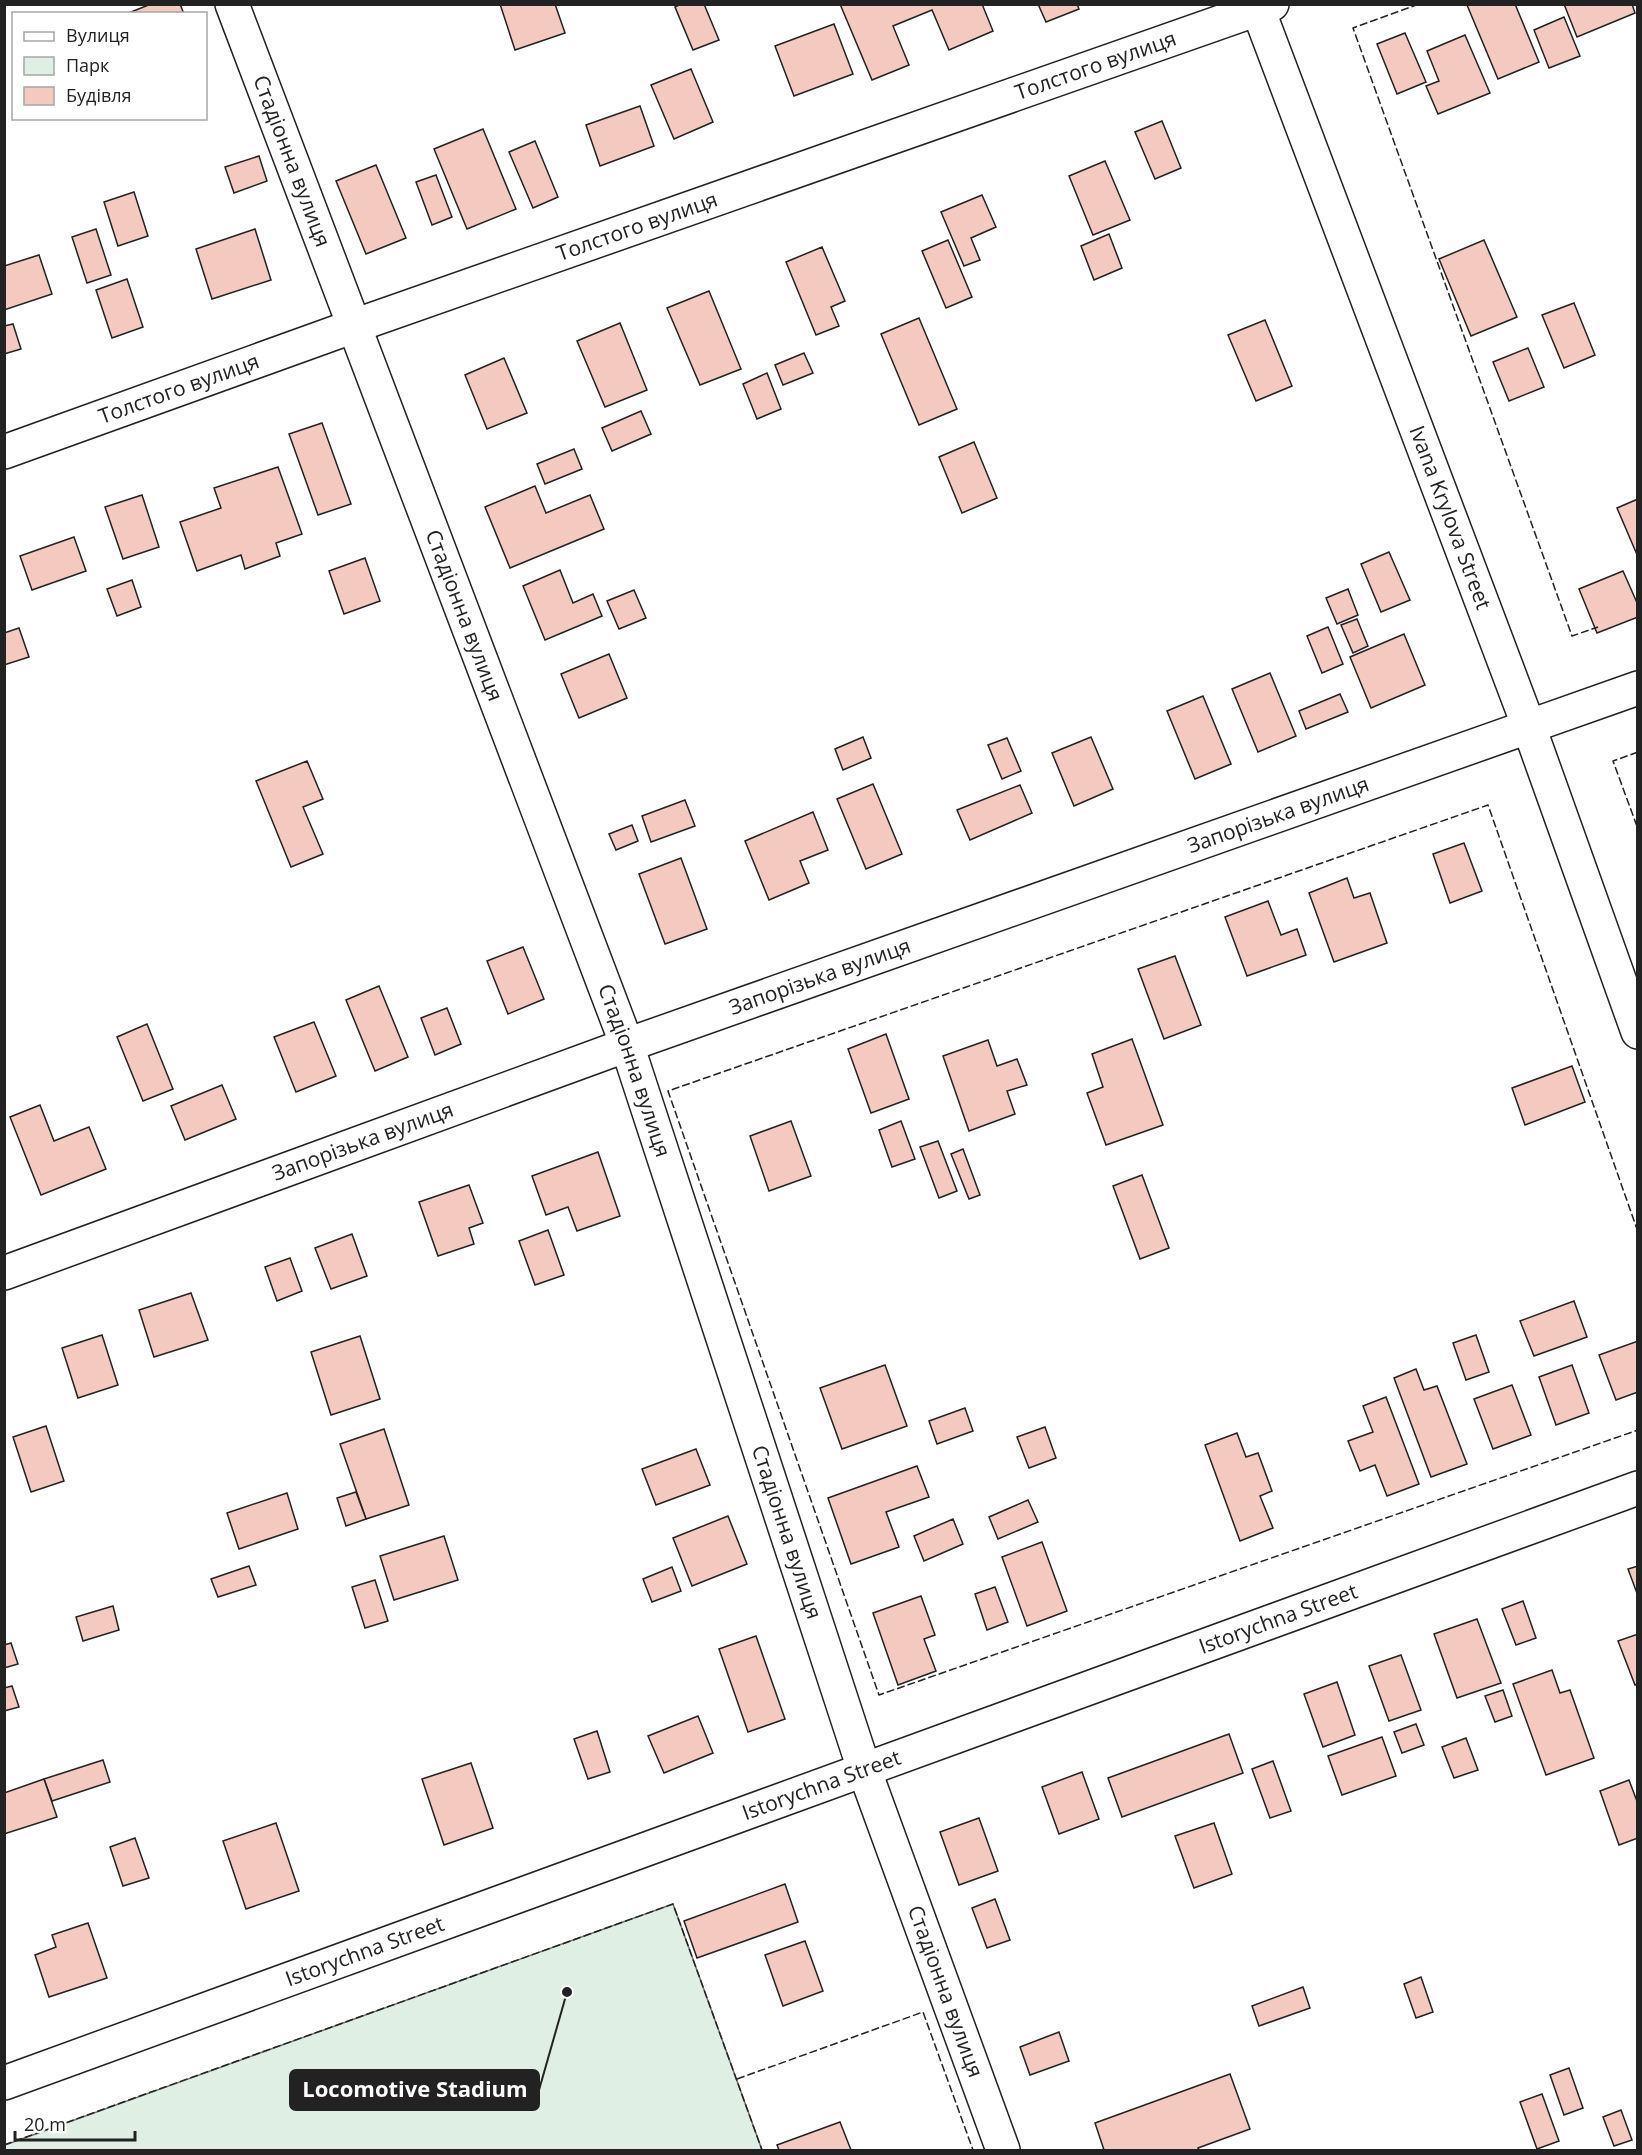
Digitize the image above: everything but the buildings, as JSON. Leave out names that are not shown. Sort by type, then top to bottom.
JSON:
[{"type":"street","name":"Стадіонна вулиця","points":[[231,4],[627,1045],[864,1769],[1003,2151]]},
{"type":"street","name":"Толстого вулиця","points":[[4,452],[354,326],[1262,6]]},
{"type":"street","name":"Ivana Krylova Street","points":[[1262,6],[1529,727],[1638,1032]]},
{"type":"street","name":"Запорізька вулиця","points":[[4,1273],[627,1045],[1638,688]]},
{"type":"street","name":"Istorychna Street","points":[[4,2083],[1638,1488]]},
{"type":"green space","points":[[673,1904],[762,2150],[5,2150],[5,2145]]},
{"type":"fence","points":[[1419,4],[1353,28],[1572,636],[1598,627]]},
{"type":"fence","points":[[1638,752],[1613,761],[1638,829]]},
{"type":"fence","points":[[1638,1232],[1488,805],[668,1091],[879,1695],[1638,1430]]},
{"type":"fence","points":[[4,2145],[673,1904],[762,2150]]},
{"type":"fence","points":[[737,2079],[923,2012],[973,2150]]},
{"type":"place","name":"Locomotive Stadium","points":[[567,1992]]}]
